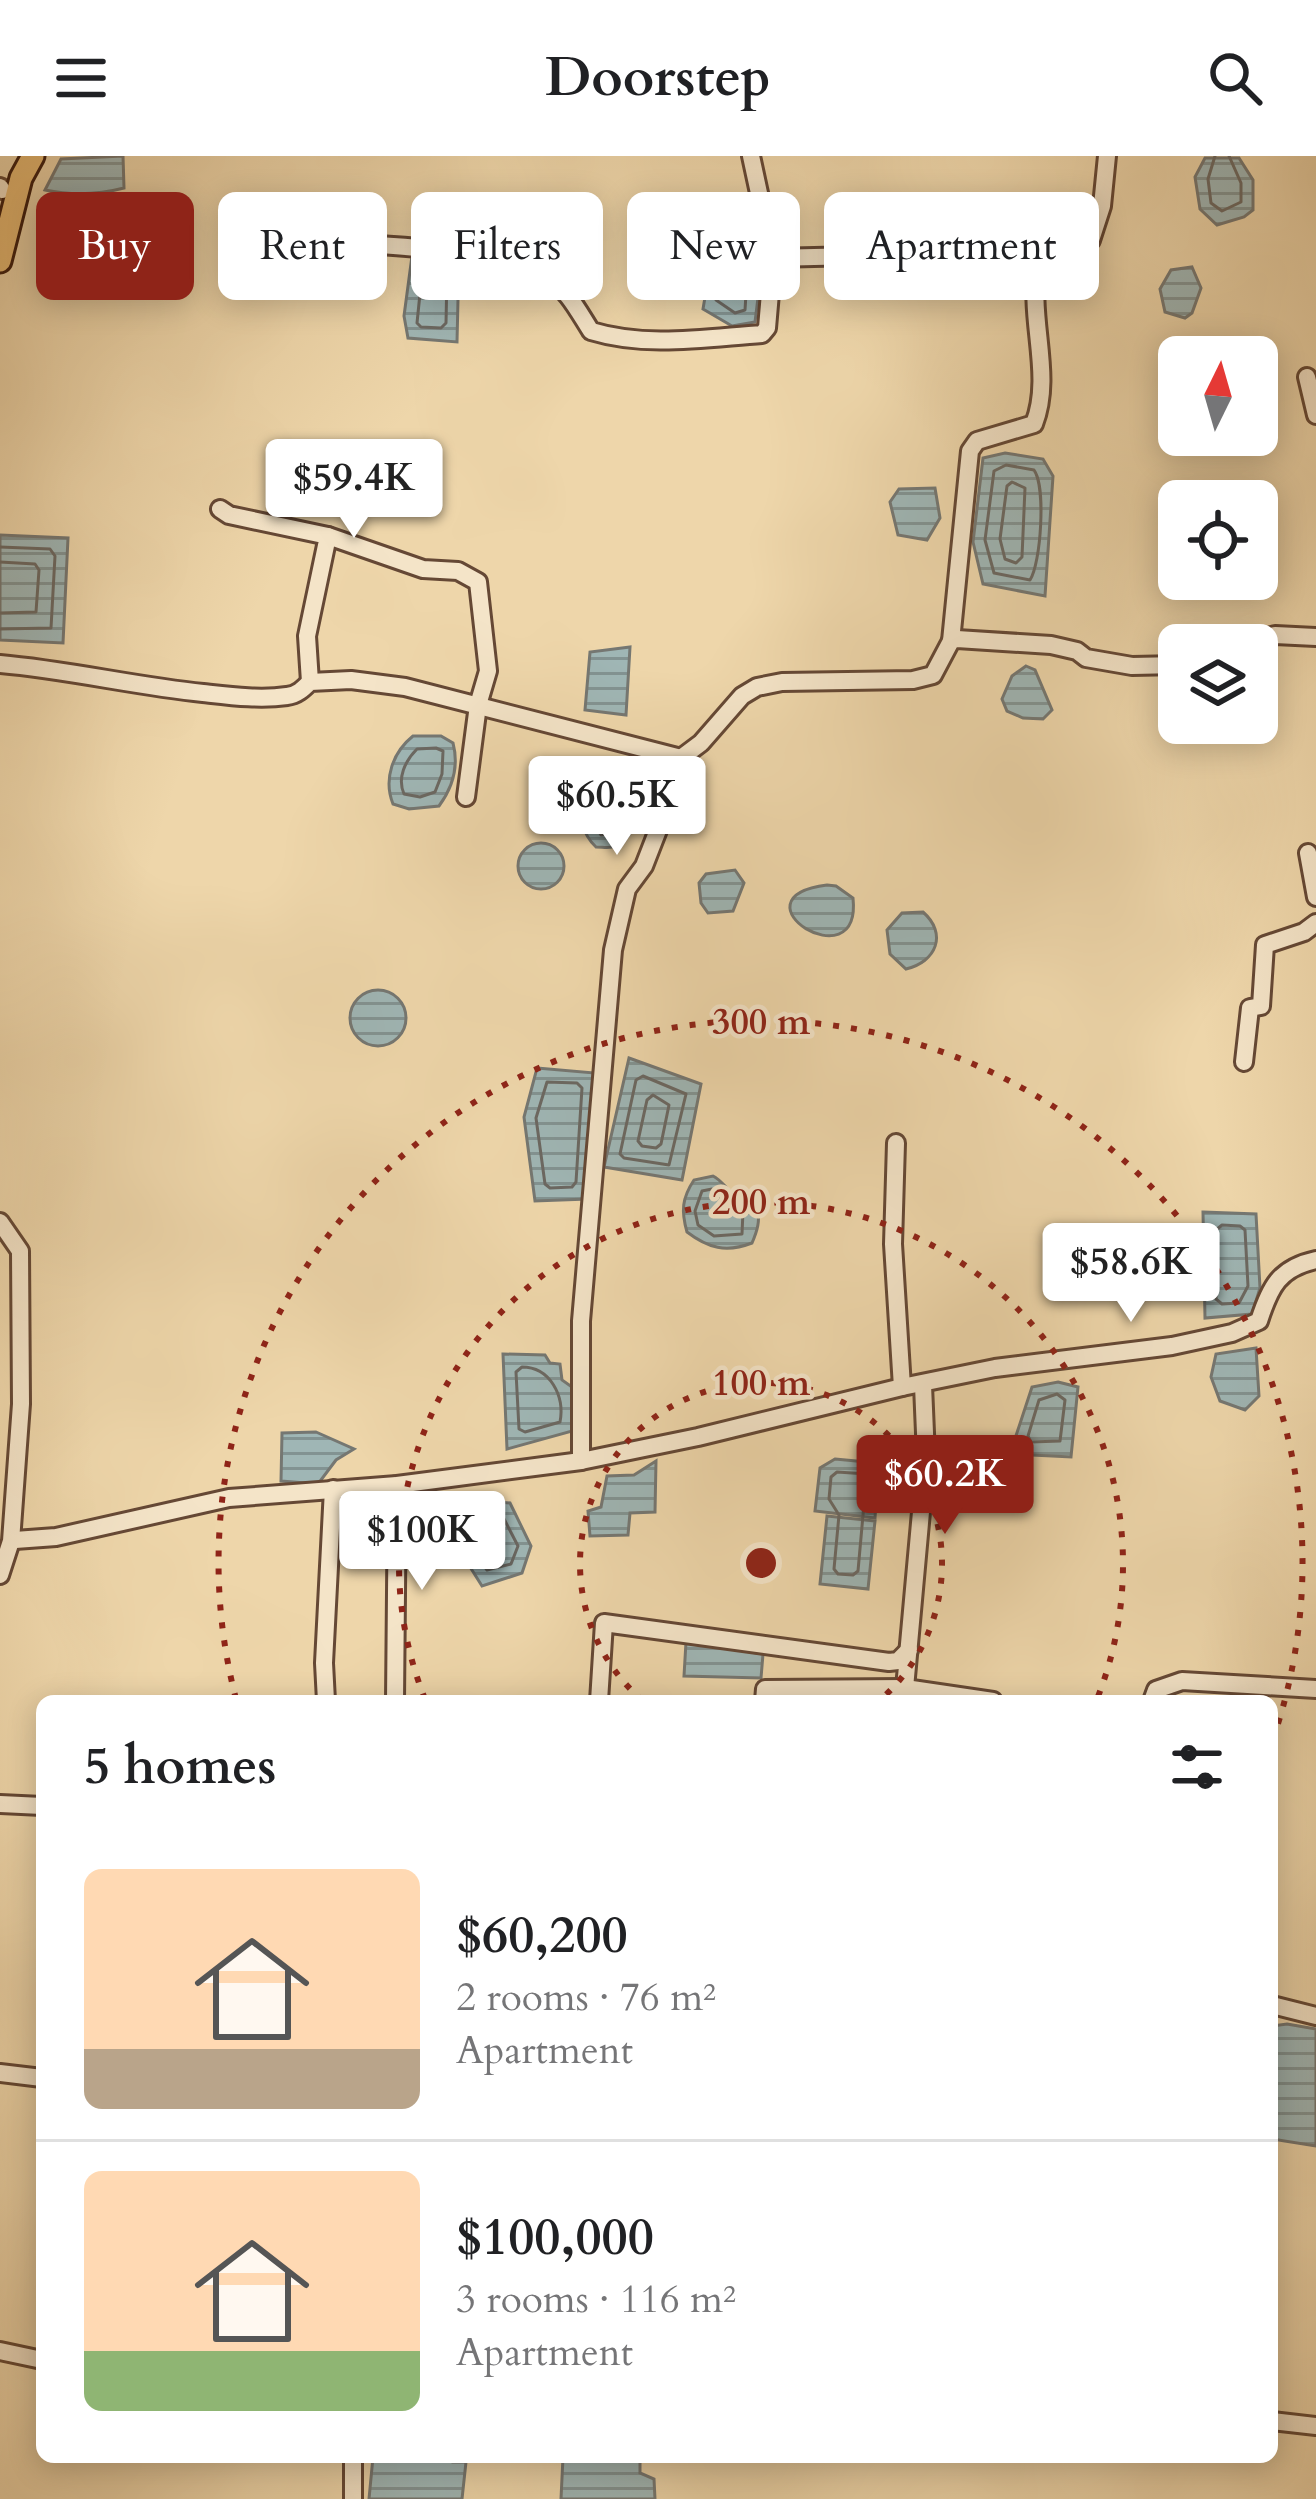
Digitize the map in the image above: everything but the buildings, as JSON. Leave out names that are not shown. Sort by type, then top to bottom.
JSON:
[{"type":"main road","points":[[1,192],[28,156]]},
{"type":"main road","points":[[0,261],[28,156]]},
{"type":"street","points":[[751,156],[759,192]]},
{"type":"street","points":[[581,1461],[581,1321],[614,950],[627,889],[644,866],[681,758],[701,743],[742,696],[782,682],[913,680],[933,675],[951,641],[970,451],[977,441],[1034,424],[1041,375],[1035,279],[1039,263],[1091,240],[1102,206],[1107,156]]},
{"type":"street","points":[[387,246],[530,266],[574,299],[591,332],[654,341],[762,334],[767,328],[769,300]]},
{"type":"street","points":[[1307,377],[1316,416]]},
{"type":"street","points":[[220,508],[328,536],[423,569],[458,571],[478,582],[488,671],[478,705],[466,797]]},
{"type":"street","points":[[310,682],[307,636],[328,536]]},
{"type":"street","points":[[1278,635],[1316,638]]},
{"type":"street","points":[[951,641],[1051,645],[1106,663],[1158,664]]},
{"type":"street","points":[[0,664],[134,686],[244,697],[289,696],[310,682],[351,680],[478,705],[681,758]]},
{"type":"street","points":[[1308,853],[1316,897]]},
{"type":"street","points":[[1244,1062],[1250,1008],[1261,1006],[1265,945],[1316,923]]},
{"type":"street","points":[[896,1143],[893,1244],[902,1387]]},
{"type":"street","points":[[0,1222],[20,1251],[21,1404],[11,1540],[0,1573]]},
{"type":"street","points":[[15,1540],[56,1538],[229,1498],[397,1485],[581,1461],[995,1368],[1123,1353],[1232,1333],[1259,1321],[1271,1284],[1295,1264],[1316,1260]]},
{"type":"street","points":[[905,1688],[926,1456],[923,1384]]},
{"type":"street","points":[[395,1695],[397,1485]]},
{"type":"street","points":[[326,1695],[333,1489]]},
{"type":"street","points":[[599,1695],[604,1623],[889,1662],[909,1651]]},
{"type":"street","points":[[1154,1695],[1156,1690],[1182,1681],[1316,1689]]},
{"type":"street","points":[[764,1695],[765,1689],[905,1688],[952,1695]]},
{"type":"street","points":[[0,1804],[36,1806]]},
{"type":"street","points":[[1307,2014],[1316,2002]]},
{"type":"street","points":[[0,2073],[36,2077]]},
{"type":"street","points":[[0,2351],[36,2359]]},
{"type":"street","points":[[1278,2423],[1316,2426]]},
{"type":"street","points":[[352,2499],[353,2463]]},
{"type":"water","points":[[123,156],[124,188],[45,190],[61,159]]},
{"type":"water","points":[[1205,158],[1239,158],[1253,180],[1253,210],[1217,225],[1200,209],[1195,177]]},
{"type":"water","points":[[411,264],[411,300],[458,300],[457,342],[408,338],[404,316]]},
{"type":"water","points":[[1192,267],[1201,288],[1192,313],[1185,318],[1165,312],[1160,289],[1171,270]]},
{"type":"water","points":[[705,300],[758,300],[755,322],[732,326],[703,309]]},
{"type":"water","points":[[1005,453],[1043,459],[1053,476],[1045,596],[983,584],[973,542],[983,458]]},
{"type":"water","points":[[935,488],[940,518],[927,540],[898,535],[890,502],[899,489]]},
{"type":"water","points":[[0,535],[68,538],[63,643],[0,640]]},
{"type":"water","points":[[630,647],[626,715],[585,710],[590,652]]},
{"type":"water","points":[[1026,666],[1035,670],[1052,710],[1043,719],[1007,711],[1002,699],[1012,676]]},
{"type":"water","points":[[413,736],[441,736],[453,743],[454,776],[439,806],[409,809],[393,804],[392,767]]},
{"type":"water","points":[[621,770],[641,785],[638,815],[623,842],[596,847],[583,825],[584,801],[598,781]]},
{"type":"water","points":[[541,843],[557,850],[564,866],[557,882],[541,889],[525,882],[518,866],[525,850]]},
{"type":"water","points":[[735,870],[744,883],[733,911],[708,913],[701,903],[699,883],[706,874]]},
{"type":"water","points":[[827,885],[853,898],[850,923],[839,934],[806,929],[794,918],[790,905],[800,893]]},
{"type":"water","points":[[923,912],[935,929],[935,946],[925,960],[906,969],[890,954],[887,930],[902,913]]},
{"type":"water","points":[[378,990],[398,998],[406,1018],[398,1038],[378,1046],[358,1038],[350,1018],[358,998]]},
{"type":"water","points":[[629,1058],[701,1084],[682,1180],[604,1167]]},
{"type":"water","points":[[537,1068],[595,1073],[587,1199],[535,1201],[524,1117]]},
{"type":"water","points":[[713,1176],[757,1213],[752,1243],[718,1247],[687,1232],[683,1211],[687,1193],[694,1180]]},
{"type":"water","points":[[1203,1212],[1256,1214],[1260,1288],[1252,1314],[1205,1318]]},
{"type":"water","points":[[1256,1348],[1259,1396],[1245,1410],[1220,1401],[1211,1377],[1216,1354]]},
{"type":"water","points":[[503,1354],[545,1355],[550,1363],[560,1364],[562,1380],[572,1387],[576,1430],[507,1449]]},
{"type":"water","points":[[1058,1382],[1078,1387],[1071,1457],[1010,1454],[1032,1387]]},
{"type":"water","points":[[316,1432],[354,1449],[336,1460],[318,1484],[281,1481],[282,1433]]},
{"type":"water","points":[[835,1459],[877,1463],[885,1472],[882,1503],[876,1503],[875,1518],[815,1511],[820,1468]]},
{"type":"water","points":[[656,1461],[655,1512],[630,1513],[628,1535],[590,1536],[588,1511],[601,1507],[607,1476],[634,1475]]},
{"type":"water","points":[[469,1500],[510,1503],[531,1546],[522,1573],[482,1586],[460,1551]]},
{"type":"water","points":[[827,1516],[875,1521],[868,1589],[820,1584]]},
{"type":"water","points":[[686,1642],[763,1654],[761,1678],[684,1676]]},
{"type":"water","points":[[1278,2025],[1316,2029],[1316,2146],[1278,2140]]},
{"type":"water","points":[[372,2463],[466,2463],[462,2499],[369,2499]]},
{"type":"water","points":[[563,2463],[640,2463],[640,2473],[654,2479],[655,2499],[561,2499]]}]
